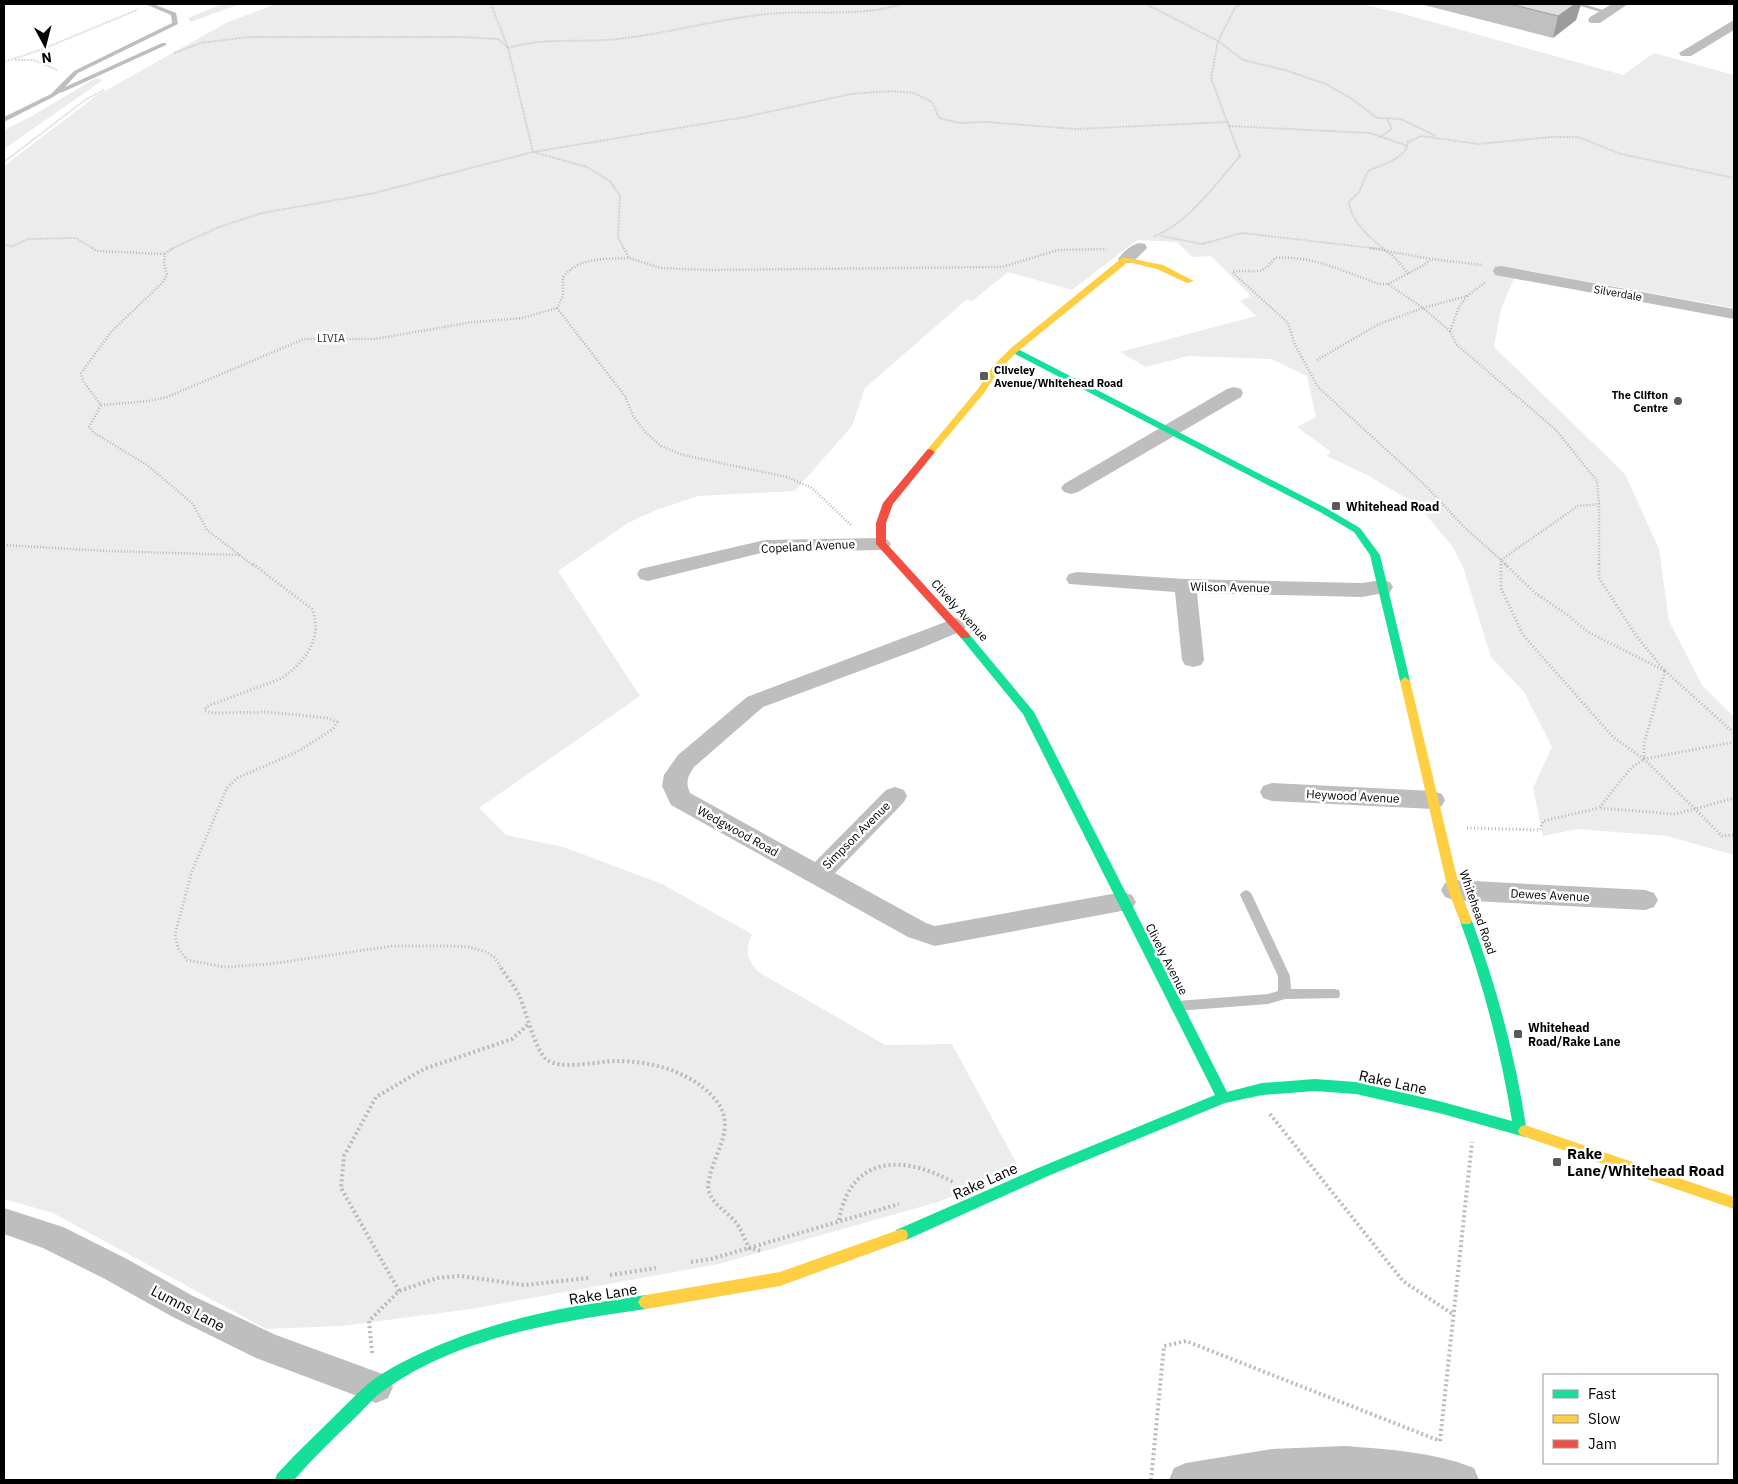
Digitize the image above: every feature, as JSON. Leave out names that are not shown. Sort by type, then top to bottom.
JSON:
[{"type":"street","points":[[1594,20],[1622,4]]},
{"type":"street","points":[[1686,54],[1734,24]]},
{"type":"street","points":[[875,543],[888,503],[981,391],[996,368],[1014,350],[1126,259],[1133,245]]},
{"type":"street","points":[[1126,259],[1160,268],[1190,281]]},
{"type":"street","name":"Silverdale","points":[[1501,272],[1734,314]]},
{"type":"street","name":"Whitehead Road","points":[[1014,350],[1323,510],[1357,530],[1375,555],[1454,890],[1485,972],[1513,1079],[1520,1129]]},
{"type":"street","points":[[1071,488],[1234,393]]},
{"type":"street","name":"Copeland Avenue","points":[[648,574],[765,546],[875,543]]},
{"type":"street","name":"Clively Avenue","points":[[875,543],[956,625],[1028,712],[1223,1098]]},
{"type":"street","name":"Wilson Avenue","points":[[1077,579],[1185,586],[1362,590],[1382,588]]},
{"type":"street","points":[[1185,586],[1193,660]]},
{"type":"street","name":"Wedgwood Road","points":[[956,625],[911,644],[755,702],[686,761],[676,775],[674,786],[680,799],[917,930],[935,936],[1123,902]]},
{"type":"street","name":"Heywood Avenue","points":[[1272,792],[1433,800]]},
{"type":"street","name":"Simpson Avenue","points":[[817,874],[895,796]]},
{"type":"street","name":"Dewes Avenue","points":[[1454,890],[1645,900]]},
{"type":"street","name":"Rake Lane","points":[[284,1480],[316,1443],[376,1387],[408,1366],[447,1348],[525,1324],[600,1308],[668,1299],[780,1279],[912,1231],[1043,1172],[1223,1098],[1252,1090],[1328,1085],[1380,1093],[1520,1129],[1734,1203]]},
{"type":"street","name":"Lumns Lane","points":[[4,1220],[52,1237],[116,1269],[182,1306],[267,1347],[376,1387]]},
{"type":"street","points":[[1186,1480],[1273,1466],[1356,1463],[1450,1477]]},
{"type":"lane","points":[[53,95],[76,72],[175,24],[174,14],[165,7],[150,4]]},
{"type":"lane","points":[[1577,4],[1607,12]]},
{"type":"lane","points":[[4,120],[53,95],[164,44]]},
{"type":"lane","points":[[1246,895],[1284,976],[1285,994]]},
{"type":"lane","points":[[1176,1006],[1268,999],[1285,994],[1334,994]]},
{"type":"path","points":[[4,62],[150,4]]},
{"type":"path","points":[[491,4],[508,48],[533,152]]},
{"type":"path","points":[[508,48],[525,42],[617,39],[749,15],[868,12],[903,4]]},
{"type":"path","points":[[1146,4],[1218,41],[1243,60],[1285,70],[1326,84],[1352,99],[1377,118],[1401,119],[1442,138]]},
{"type":"path","points":[[1161,236],[1186,215],[1240,156],[1211,78],[1218,41],[1235,8],[1240,4]]},
{"type":"path","points":[[172,54],[189,45],[216,39],[248,37],[462,37],[498,39],[508,48]]},
{"type":"path","points":[[12,60],[34,60],[71,77]]},
{"type":"path","points":[[4,162],[85,100],[111,86]]},
{"type":"path","points":[[4,245],[13,246],[28,239],[76,238],[97,251],[165,254],[175,246],[262,213],[370,194],[533,152],[745,117],[851,94],[891,91],[914,92],[932,102],[939,118],[960,123],[986,122],[1075,130],[1229,124],[1370,133],[1408,146]]},
{"type":"path","points":[[1380,137],[1392,129],[1387,117]]},
{"type":"path","points":[[1409,274],[1393,256],[1382,249],[1360,226],[1350,211],[1350,202],[1359,192],[1368,171],[1385,161],[1403,154],[1408,146],[1408,142],[1421,136],[1478,144],[1551,137],[1578,137],[1621,154],[1734,178]]},
{"type":"path","points":[[533,152],[587,167],[610,181],[620,196],[618,237],[629,258]]},
{"type":"path","points":[[102,405],[167,397],[304,339],[322,338],[359,341],[473,322],[522,318],[544,313],[558,308],[563,296],[563,277],[570,269],[586,262],[629,258],[661,268],[707,270],[1002,267],[1058,250],[1110,249],[1133,245],[1136,237],[1161,236],[1202,244],[1242,233],[1382,249],[1504,268],[1501,272]]},
{"type":"path","points":[[102,405],[83,381],[81,373],[97,349],[116,326],[162,285],[168,275],[164,263],[165,254]]},
{"type":"path","points":[[1432,258],[1409,274],[1388,284],[1379,284],[1304,259],[1287,256],[1275,258],[1267,269],[1255,274],[1232,272],[1288,323],[1295,345],[1318,387],[1427,487],[1464,527],[1535,593],[1569,616],[1588,632],[1665,671]]},
{"type":"path","points":[[1388,284],[1423,308],[1450,331],[1456,344],[1556,430],[1597,481],[1599,504],[1599,578],[1636,637],[1665,671],[1734,734]]},
{"type":"path","points":[[1317,360],[1379,324],[1423,308],[1467,296],[1459,307],[1450,331]]},
{"type":"path","points":[[558,308],[625,396],[633,416],[646,433],[661,446],[683,454],[795,480],[812,488],[875,543]]},
{"type":"path","points":[[102,405],[89,427],[93,432],[147,465],[193,504],[207,530],[312,609],[318,617],[316,633],[306,654],[284,676],[210,705],[206,707],[205,711],[299,715],[334,720],[337,724],[333,730],[297,752],[237,778],[227,788],[192,871],[175,934],[178,948],[187,960],[224,967],[270,964],[392,946],[469,947],[487,952],[494,957],[519,995],[540,1050],[546,1059],[556,1065],[618,1061],[649,1064],[677,1073],[699,1083],[713,1098],[719,1105],[726,1124],[725,1135],[713,1163],[708,1186],[720,1210],[737,1224],[749,1248]]},
{"type":"path","points":[[1501,560],[1578,506],[1599,504]]},
{"type":"path","points":[[4,545],[106,551],[240,555]]},
{"type":"path","points":[[1501,560],[1501,588],[1523,635],[1613,737],[1644,759],[1722,836],[1734,835]]},
{"type":"path","points":[[1644,759],[1644,743],[1665,671]]},
{"type":"path","points":[[1599,808],[1631,768],[1644,759],[1734,742]]},
{"type":"path","points":[[1439,828],[1540,830],[1543,822],[1599,808],[1675,814],[1734,798]]},
{"type":"path","points":[[399,1291],[341,1188],[344,1156],[376,1097],[424,1069],[512,1039],[530,1024]]},
{"type":"path","points":[[1252,1090],[1404,1281],[1454,1315]]},
{"type":"path","points":[[1450,1477],[1440,1441],[1475,1116]]},
{"type":"path","points":[[839,1220],[843,1199],[852,1182],[865,1172],[879,1167],[894,1164],[924,1168],[955,1183]]},
{"type":"path","points":[[686,1264],[711,1259],[839,1220],[906,1202]]},
{"type":"path","points":[[749,1248],[766,1252],[780,1279]]},
{"type":"path","points":[[606,1275],[660,1268]]},
{"type":"path","points":[[376,1387],[369,1321],[399,1291],[437,1278],[460,1276],[524,1285],[597,1277]]},
{"type":"path","points":[[1151,1480],[1164,1346],[1186,1341],[1440,1441]]},
{"type":"green space","points":[[222,4],[240,4],[191,22],[188,18]]},
{"type":"green space","name":"LIVIA","points":[[276,4],[1361,4],[1400,13],[1623,75],[1654,53],[1734,75],[1734,308],[1518,269],[1501,309],[1494,347],[1625,474],[1659,549],[1669,621],[1702,685],[1734,717],[1734,855],[1667,836],[1577,829],[1543,836],[1533,788],[1552,747],[1524,692],[1491,657],[1463,567],[1452,546],[1418,505],[1367,475],[1327,456],[1331,452],[1297,427],[1316,417],[1307,376],[1271,359],[1188,356],[1146,367],[1120,352],[1256,316],[1240,301],[1251,296],[1211,256],[1192,257],[1177,242],[1137,240],[1072,290],[1008,272],[972,301],[966,300],[865,388],[852,426],[795,491],[698,496],[656,510],[628,523],[558,571],[640,696],[479,808],[506,835],[563,847],[662,884],[752,934],[748,945],[748,953],[757,971],[885,1045],[952,1044],[1020,1170],[938,1202],[719,1264],[471,1309],[342,1326],[266,1329],[53,1213],[4,1199],[4,166],[96,96],[226,23]]},
{"type":"green space","points":[[96,78],[103,80],[4,149],[4,130],[32,116]]},
{"type":"building","points":[[1510,4],[1575,4],[1558,16]]},
{"type":"traffic: fast","points":[[1014,350],[1323,510],[1357,530],[1375,555],[1405,681]]},
{"type":"traffic: fast","points":[[965,636],[1028,712],[1223,1098]]},
{"type":"traffic: fast","points":[[1466,921],[1484,972],[1499,1024],[1511,1076],[1520,1129]]},
{"type":"traffic: fast","points":[[901,1235],[1043,1172],[1223,1098],[1262,1089],[1315,1085],[1356,1088],[1439,1107],[1525,1131]]},
{"type":"traffic: fast","points":[[283,1480],[370,1392],[406,1368],[437,1353],[506,1329],[577,1313],[646,1302]]},
{"type":"traffic: slow","points":[[930,452],[981,391],[996,368],[1014,350],[1126,259],[1160,267],[1190,281]]},
{"type":"traffic: slow","points":[[1405,681],[1454,890],[1466,921]]},
{"type":"traffic: slow","points":[[1525,1131],[1734,1203]]},
{"type":"traffic: slow","points":[[646,1302],[780,1279],[901,1235]]},
{"type":"traffic: jam","points":[[930,452],[888,503],[881,523],[881,544],[965,636]]},
{"type":"place","name":"Cliveley Avenue/Whitehead Road","points":[[984,376]]},
{"type":"place","name":"The Clifton Centre","points":[[1678,401]]},
{"type":"place","name":"Whitehead Road","points":[[1336,506]]},
{"type":"place","name":"Whitehead Road/Rake Lane","points":[[1518,1034]]},
{"type":"place","name":"Rake Lane/Whitehead Road","points":[[1557,1162]]}]
